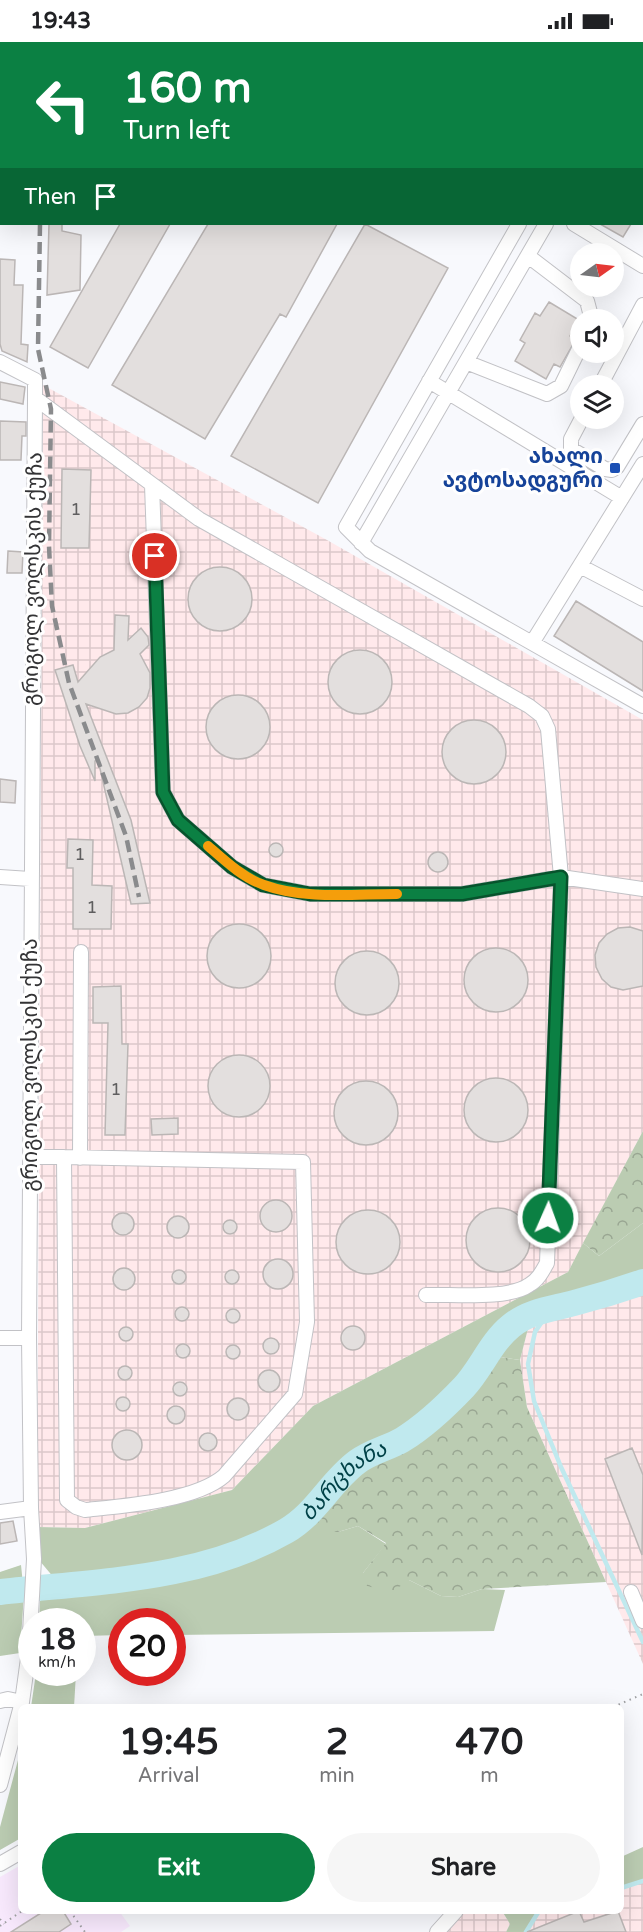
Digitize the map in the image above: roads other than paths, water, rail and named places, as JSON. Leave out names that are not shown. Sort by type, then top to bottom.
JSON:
[{"type":"street","points":[[518,225],[346,527],[361,543],[643,706]]},
{"type":"street","points":[[361,543],[545,225]]},
{"type":"street","points":[[576,225],[643,267]]},
{"type":"street","points":[[528,256],[587,301],[589,309]]},
{"type":"street","points":[[606,375],[643,305]]},
{"type":"street","name":"გრიგოლ ვოლსკის ქუჩა","points":[[0,362],[35,380],[30,879],[29,1338],[31,1508],[34,1559],[32,1608],[22,1702]]},
{"type":"street","points":[[466,362],[547,394],[561,386],[572,363]]},
{"type":"street","points":[[429,381],[622,498]]},
{"type":"street","points":[[35,398],[199,519],[529,706],[542,716],[548,729],[561,877],[547,1263],[540,1276],[528,1287],[497,1294],[426,1295]]},
{"type":"street","points":[[576,429],[571,439],[572,448],[605,469],[612,470],[617,467],[643,424]]},
{"type":"street","points":[[532,643],[643,464]]},
{"type":"street","points":[[152,485],[163,792],[178,820],[232,867],[263,885],[310,894],[462,894],[561,877],[643,889]]},
{"type":"street","points":[[580,566],[643,599]]},
{"type":"street","points":[[0,877],[30,879]]},
{"type":"street","points":[[80,1158],[81,952]]},
{"type":"street","points":[[30,1157],[64,1157],[303,1161],[308,1322],[295,1394],[224,1476],[209,1486],[155,1501],[85,1509],[76,1507],[68,1500],[65,1491],[64,1157]]},
{"type":"street","points":[[0,1338],[29,1338]]},
{"type":"street","points":[[0,1512],[31,1508]]},
{"type":"street","points":[[631,1592],[643,1621]]},
{"type":"street","points":[[0,1701],[8,1699],[22,1702]]},
{"type":"street","name":"გრიგოლ ვოლსკის ქუჩა","points":[[0,1785],[18,1717]]},
{"type":"street","points":[[0,1864],[18,1854]]},
{"type":"street","points":[[437,1932],[453,1914]]},
{"type":"waterway","name":"ბარცხანა","points":[[0,1592],[146,1576],[218,1560],[253,1548],[297,1524],[357,1462],[419,1429],[464,1387],[504,1332],[518,1321],[541,1311],[643,1282]]},
{"type":"waterway","points":[[569,1305],[548,1313],[535,1332],[528,1364],[534,1401],[561,1467],[643,1642]]},
{"type":"waterway","points":[[624,1887],[643,1881]]},
{"type":"waterway","points":[[526,1932],[537,1914]]},
{"type":"railway","points":[[40,225],[38,349],[51,409],[49,546],[52,606],[69,683],[126,836],[139,897]]},
{"type":"place","name":"ახალი ავტოსადგური","points":[[615,468]]}]
